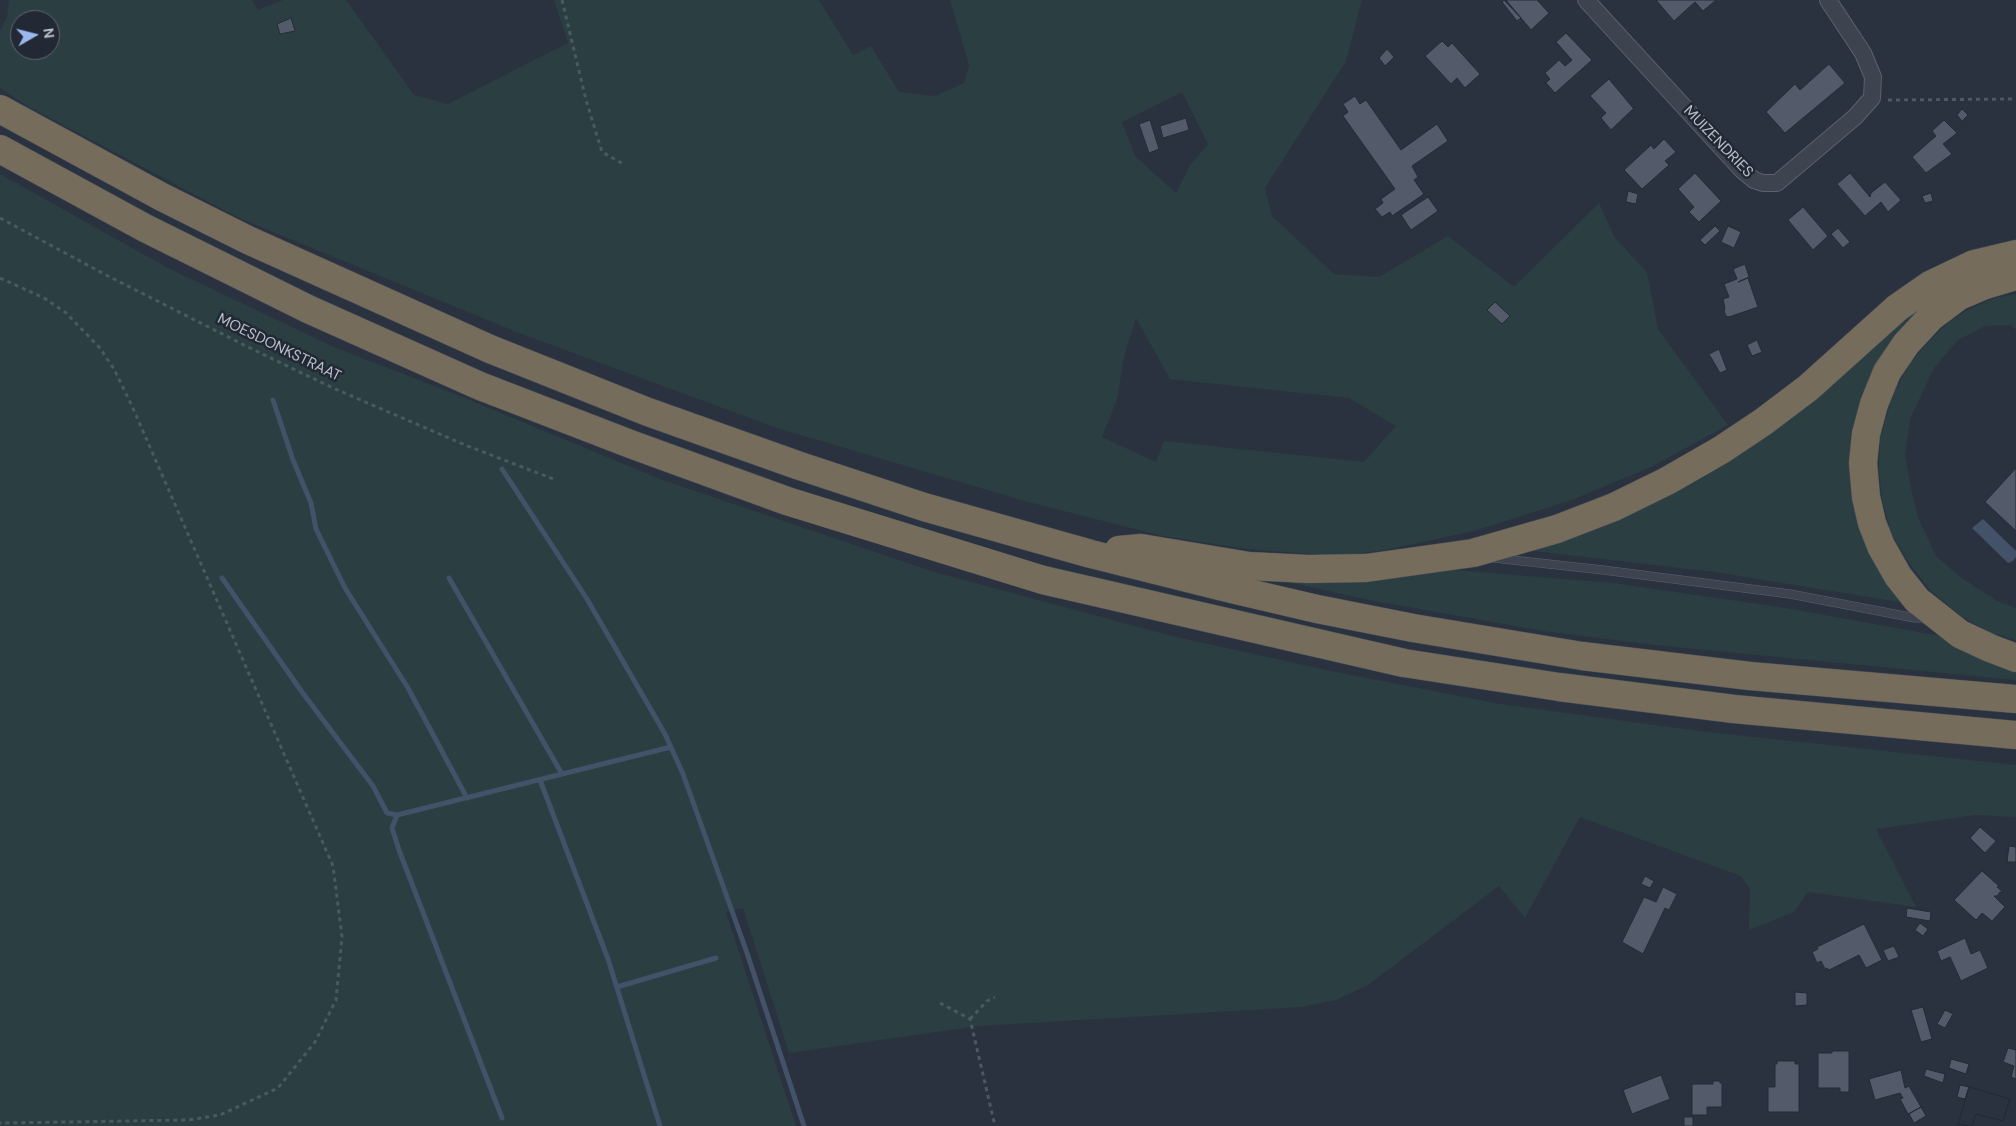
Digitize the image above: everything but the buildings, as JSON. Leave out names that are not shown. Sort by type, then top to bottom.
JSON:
[{"type":"highway","points":[[0,109],[162,197],[240,236],[490,349],[648,412],[797,465],[924,507],[1091,554],[1317,609],[1413,628],[1582,656],[1760,677],[2016,699]]},
{"type":"highway","points":[[0,149],[145,228],[282,296],[480,386],[787,501],[1043,580],[1404,663],[1559,687],[1734,710],[2016,735]]},
{"type":"highway","points":[[1091,554],[1141,548],[1249,566],[1308,570],[1366,568],[1473,553],[1505,546],[1557,529],[1614,507],[1667,482],[1763,422],[1808,388],[1897,308],[1930,285],[1974,264],[2016,254]]},
{"type":"highway","points":[[2016,276],[1985,285],[1959,296],[1931,317],[1906,344],[1887,372],[1874,404],[1866,434],[1863,463],[1866,497],[1881,546],[1898,576],[1917,600],[1960,634],[2016,658]]},
{"type":"street","name":"MUIZENDRIES","points":[[1586,0],[1742,170],[1758,183],[1777,182],[1855,118],[1872,98]]},
{"type":"street","points":[[1828,0],[1863,53],[1873,77],[1872,98]]},
{"type":"lane","points":[[1473,553],[1495,558],[1790,594],[1915,618],[1938,618]]},
{"type":"path","points":[[562,0],[586,100],[602,152],[625,165]]},
{"type":"path","points":[[1872,98],[1884,100],[2016,99]]},
{"type":"path","name":"MOESDONKSTRAAT","points":[[0,218],[108,276],[333,388],[465,445],[556,480]]},
{"type":"path","points":[[0,278],[38,295],[65,312],[99,347],[114,369],[132,406],[333,866],[342,937],[336,1000],[315,1042],[278,1088],[220,1115],[188,1120],[0,1123]]},
{"type":"path","points":[[970,1019],[987,1001],[995,997]]},
{"type":"path","points":[[940,1004],[970,1019]]},
{"type":"path","points":[[970,1019],[995,1126]]},
{"type":"shaded area","points":[[9,0],[252,0],[258,10],[283,0],[346,0],[414,95],[448,104],[568,43],[554,0],[819,0],[853,55],[871,46],[899,92],[935,96],[964,83],[969,65],[950,0],[1362,0],[1346,61],[1265,188],[1272,216],[1334,274],[1379,277],[1448,236],[1514,287],[1599,203],[1615,238],[1647,272],[1658,329],[1728,425],[1651,467],[1569,501],[1474,531],[1385,550],[1337,556],[1247,549],[1163,536],[1028,502],[777,428],[519,333],[239,218],[31,108],[0,88],[0,31],[7,17]],"holes":[[[1182,92],[1208,144],[1191,164],[1176,193],[1135,156],[1122,122]],[[1136,318],[1170,379],[1349,398],[1396,426],[1364,462],[1164,441],[1156,462],[1102,437],[1117,400],[1124,357]]]},
{"type":"shaded area","points":[[0,174],[168,268],[334,347],[465,398],[660,479],[934,572],[1172,636],[1331,671],[1500,704],[1707,732],[2016,765],[2016,817],[1975,815],[1876,829],[1916,907],[1808,892],[1794,912],[1749,930],[1750,889],[1741,876],[1580,817],[1525,918],[1499,886],[1368,985],[1336,1000],[1301,1007],[978,1026],[789,1053],[743,908],[726,912],[796,1126],[0,1126]]},
{"type":"shaded area","points":[[1950,285],[1856,422],[1905,603],[1715,572],[1525,550],[1620,515]]},
{"type":"shaded area","points":[[2016,294],[2016,330],[2011,325],[1985,326],[1958,340],[1934,368],[1910,419],[1905,455],[1918,517],[1936,556],[1959,576],[1997,601],[2016,608],[2016,640],[1992,633],[1962,617],[1930,590],[1907,560],[1892,535],[1882,500],[1879,469],[1880,439],[1892,397],[1909,365],[1931,339],[1950,321],[1994,298]]},
{"type":"shaded area","points":[[1443,569],[1613,583],[1780,607],[1946,637],[2016,667],[2016,680],[1654,645],[1543,631],[1369,600],[1283,581]]},
{"type":"water","points":[[1983,519],[2016,551],[2016,557],[2013,561],[2008,563],[1972,528]]},
{"type":"waterway","points":[[273,400],[293,460],[311,503],[316,529],[345,588],[408,688],[467,798]]},
{"type":"waterway","points":[[502,469],[587,599],[665,734],[683,774],[747,953],[804,1126]]},
{"type":"waterway","points":[[222,578],[302,692],[373,786],[387,813],[397,815],[671,747]]},
{"type":"waterway","points":[[449,578],[562,774]]},
{"type":"waterway","points":[[540,780],[608,959],[660,1126]]},
{"type":"waterway","points":[[397,815],[392,828],[399,850],[502,1118]]},
{"type":"waterway","points":[[617,987],[716,958]]}]
